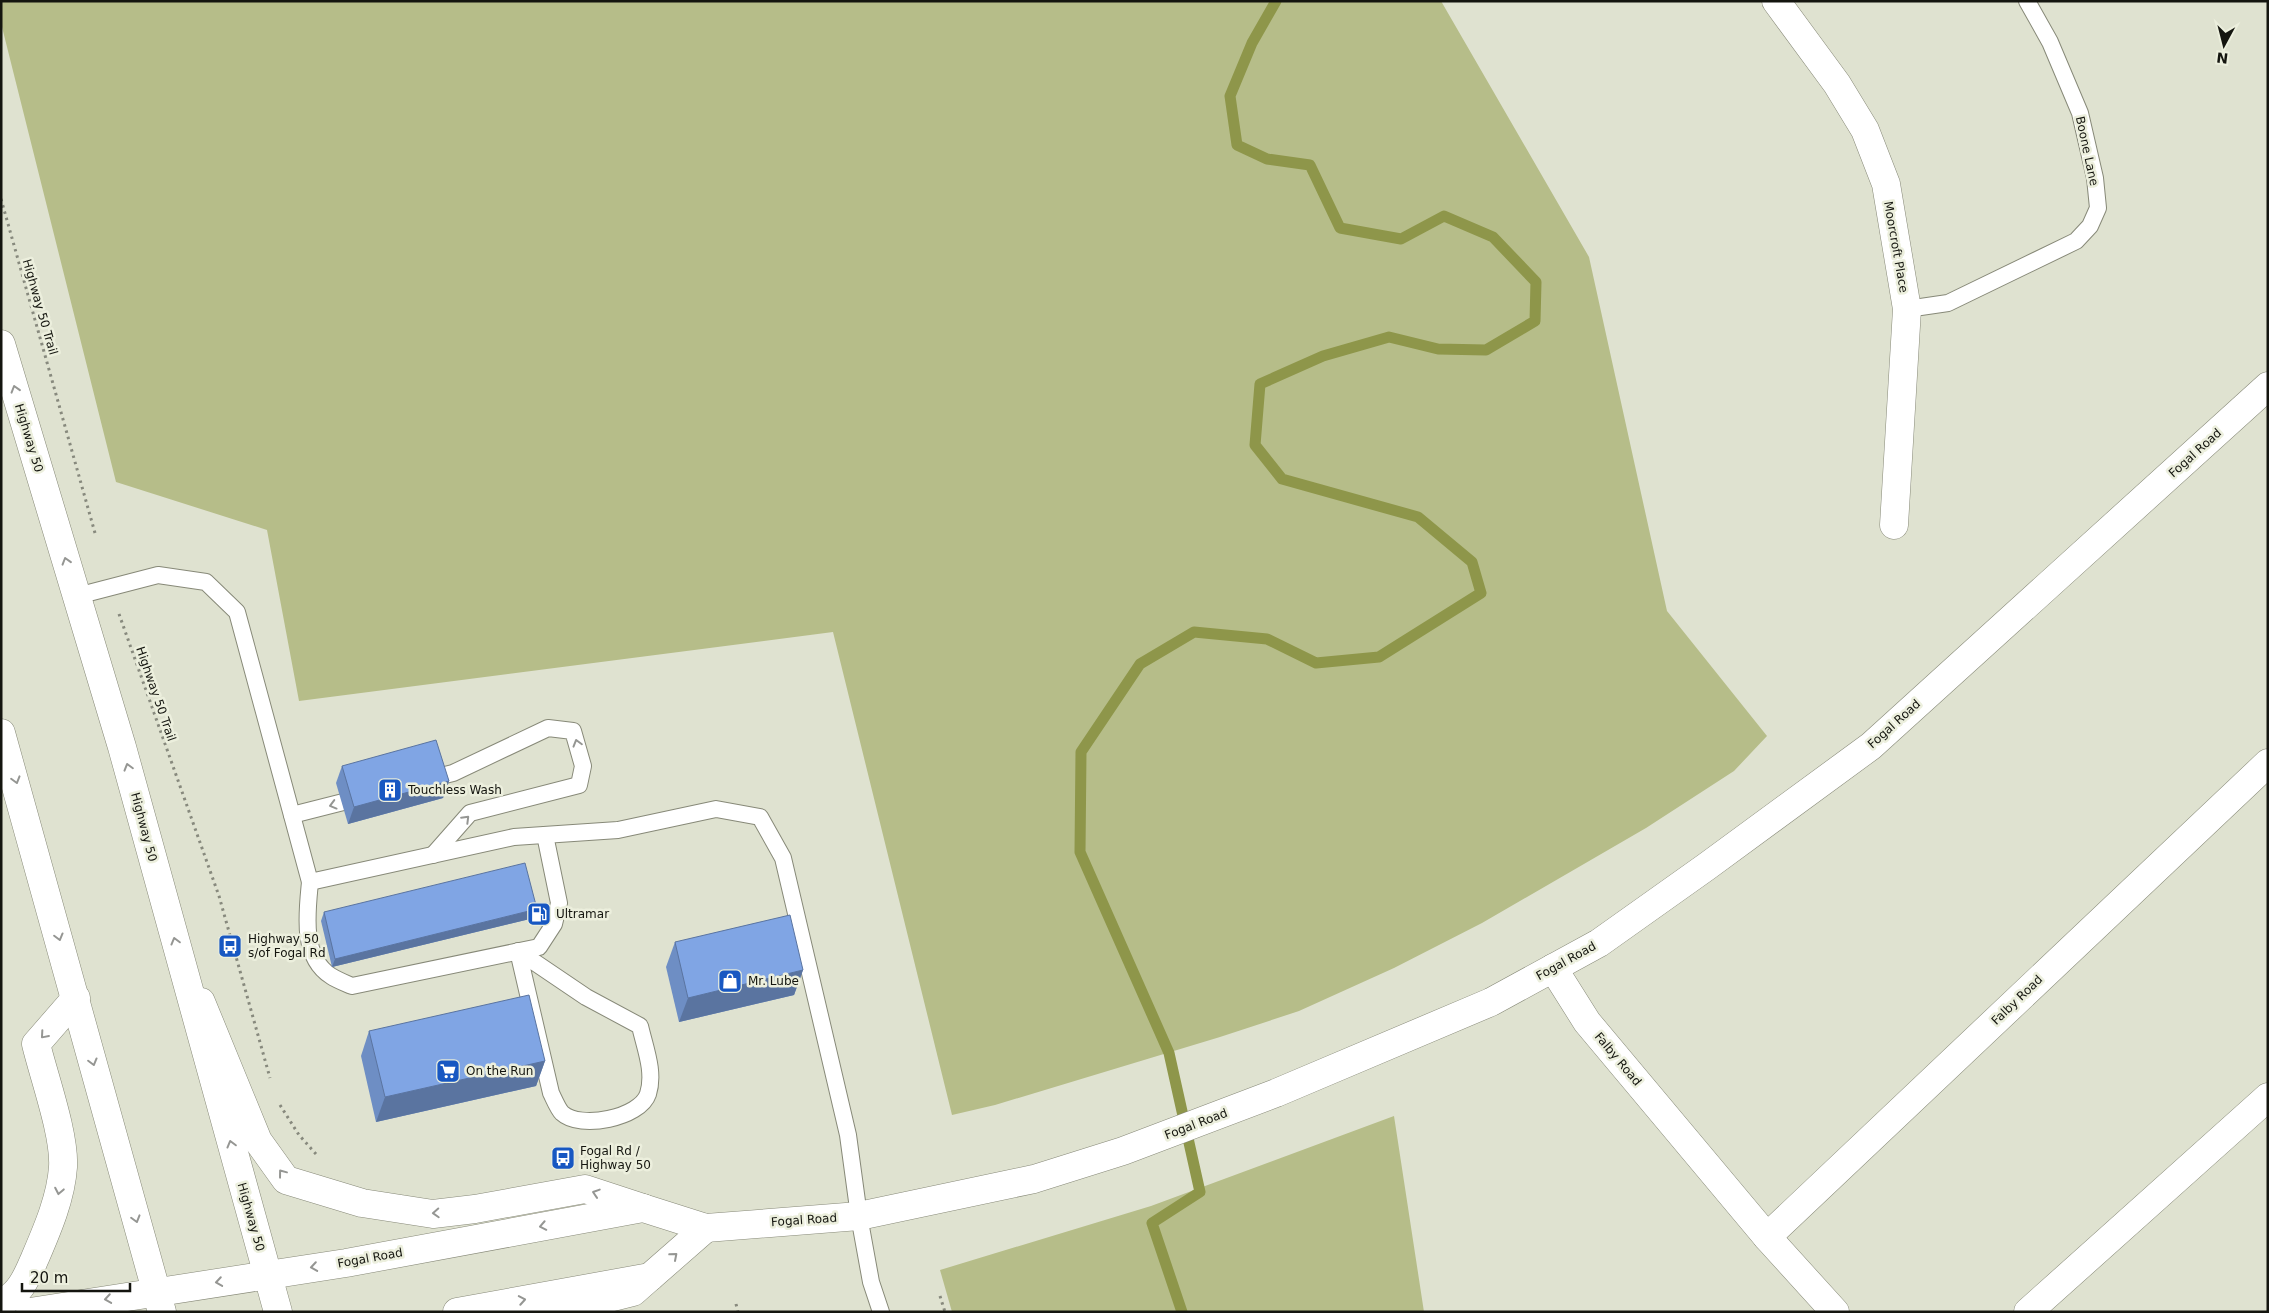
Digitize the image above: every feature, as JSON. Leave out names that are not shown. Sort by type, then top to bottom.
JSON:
[{"type":"street","name":"Moorcroft Place","points":[[1776,1],[1837,84],[1865,130],[1886,184],[1907,309],[1894,525]]},
{"type":"street","name":"Highway 50","points":[[1,344],[122,747],[278,1312]]},
{"type":"street","name":"Fogal Road","points":[[30,1312],[159,1302],[268,1275],[346,1263],[643,1208],[706,1228],[858,1216],[1034,1179],[1123,1151],[1276,1093],[1491,1002],[1599,943],[1706,867],[1871,746],[2268,386]]},
{"type":"street","points":[[1,733],[159,1302]]},
{"type":"street","name":"Falby Road","points":[[1767,1237],[2268,763]]},
{"type":"street","name":"Falby Road","points":[[1554,968],[1587,1022],[1767,1237],[1836,1312]]},
{"type":"street","points":[[188,988],[203,1004],[258,1141],[286,1180],[362,1203],[433,1214],[474,1209],[585,1189],[643,1208]]},
{"type":"street","points":[[1,1302],[24,1284],[47,1230],[57,1200],[63,1166],[60,1137],[36,1044],[76,998]]},
{"type":"street","points":[[2028,1312],[2268,1096]]},
{"type":"street","points":[[553,1312],[633,1292],[706,1228]]},
{"type":"street","points":[[456,1312],[650,1278]]},
{"type":"lane","name":"Boone Lane","points":[[1907,309],[1948,303],[2076,241],[2090,226],[2098,208],[2095,178],[2080,113],[2050,42],[2027,1]]},
{"type":"lane","points":[[77,596],[158,574],[206,582],[237,612],[310,882],[306,919],[313,958],[330,975],[352,986],[539,947],[554,924],[559,903],[545,835]]},
{"type":"lane","points":[[406,786],[453,773],[548,728],[574,732],[583,766],[579,785],[470,813],[433,855]]},
{"type":"lane","points":[[292,816],[377,793]]},
{"type":"lane","points":[[310,882],[514,837],[618,830],[716,809],[760,817],[783,858],[848,1135],[858,1216],[871,1282],[881,1312]]},
{"type":"lane","points":[[518,951],[586,997],[640,1026],[652,1075],[648,1096],[629,1114],[586,1122],[563,1114],[551,1093],[518,951]]},
{"type":"path","name":"Highway 50 Trail","points":[[1,199],[96,540]]},
{"type":"path","name":"Highway 50 Trail","points":[[110,587],[219,896],[272,1086]]},
{"type":"path","points":[[280,1103],[299,1135],[318,1155]]},
{"type":"path","points":[[940,1296],[945,1312]]},
{"type":"path","points":[[736,1304],[738,1312]]},
{"type":"green space","points":[[1,1],[1441,1],[1589,257],[1667,611],[1767,736],[1734,771],[1646,828],[1482,923],[1394,968],[1299,1011],[1220,1037],[995,1105],[952,1115],[833,632],[299,701],[267,530],[116,482],[1,23]]},
{"type":"green space","points":[[1394,1116],[1424,1312],[952,1312],[940,1270],[1151,1206]]},
{"type":"building","points":[[436,740],[449,781],[354,807],[342,766]]},
{"type":"building","points":[[525,863],[537,909],[335,959],[324,912]]},
{"type":"building","points":[[790,915],[803,970],[688,998],[675,942]]},
{"type":"building","name":"On the Run","points":[[529,995],[545,1061],[385,1097],[369,1031]]},
{"type":"waterway","points":[[1182,1312],[1152,1223],[1200,1192],[1169,1053],[1080,852],[1081,752],[1140,664],[1194,632],[1267,639],[1316,663],[1379,657],[1481,593],[1472,562],[1418,517],[1282,479],[1255,445],[1260,384],[1323,356],[1389,337],[1438,349],[1486,350],[1535,321],[1536,282],[1493,237],[1444,216],[1401,239],[1340,228],[1310,165],[1267,159],[1237,145],[1230,96],[1252,43],[1276,1]]},
{"type":"place","name":"Touchless Wash","points":[[390,790]]},
{"type":"place","name":"Ultramar","points":[[539,914]]},
{"type":"place","name":"Highway 50 s/of Fogal Rd","points":[[230,946]]},
{"type":"place","name":"Mr. Lube","points":[[730,981]]},
{"type":"place","name":"On the Run","points":[[448,1071]]},
{"type":"place","name":"Fogal Rd / Highway 50","points":[[563,1158]]}]
